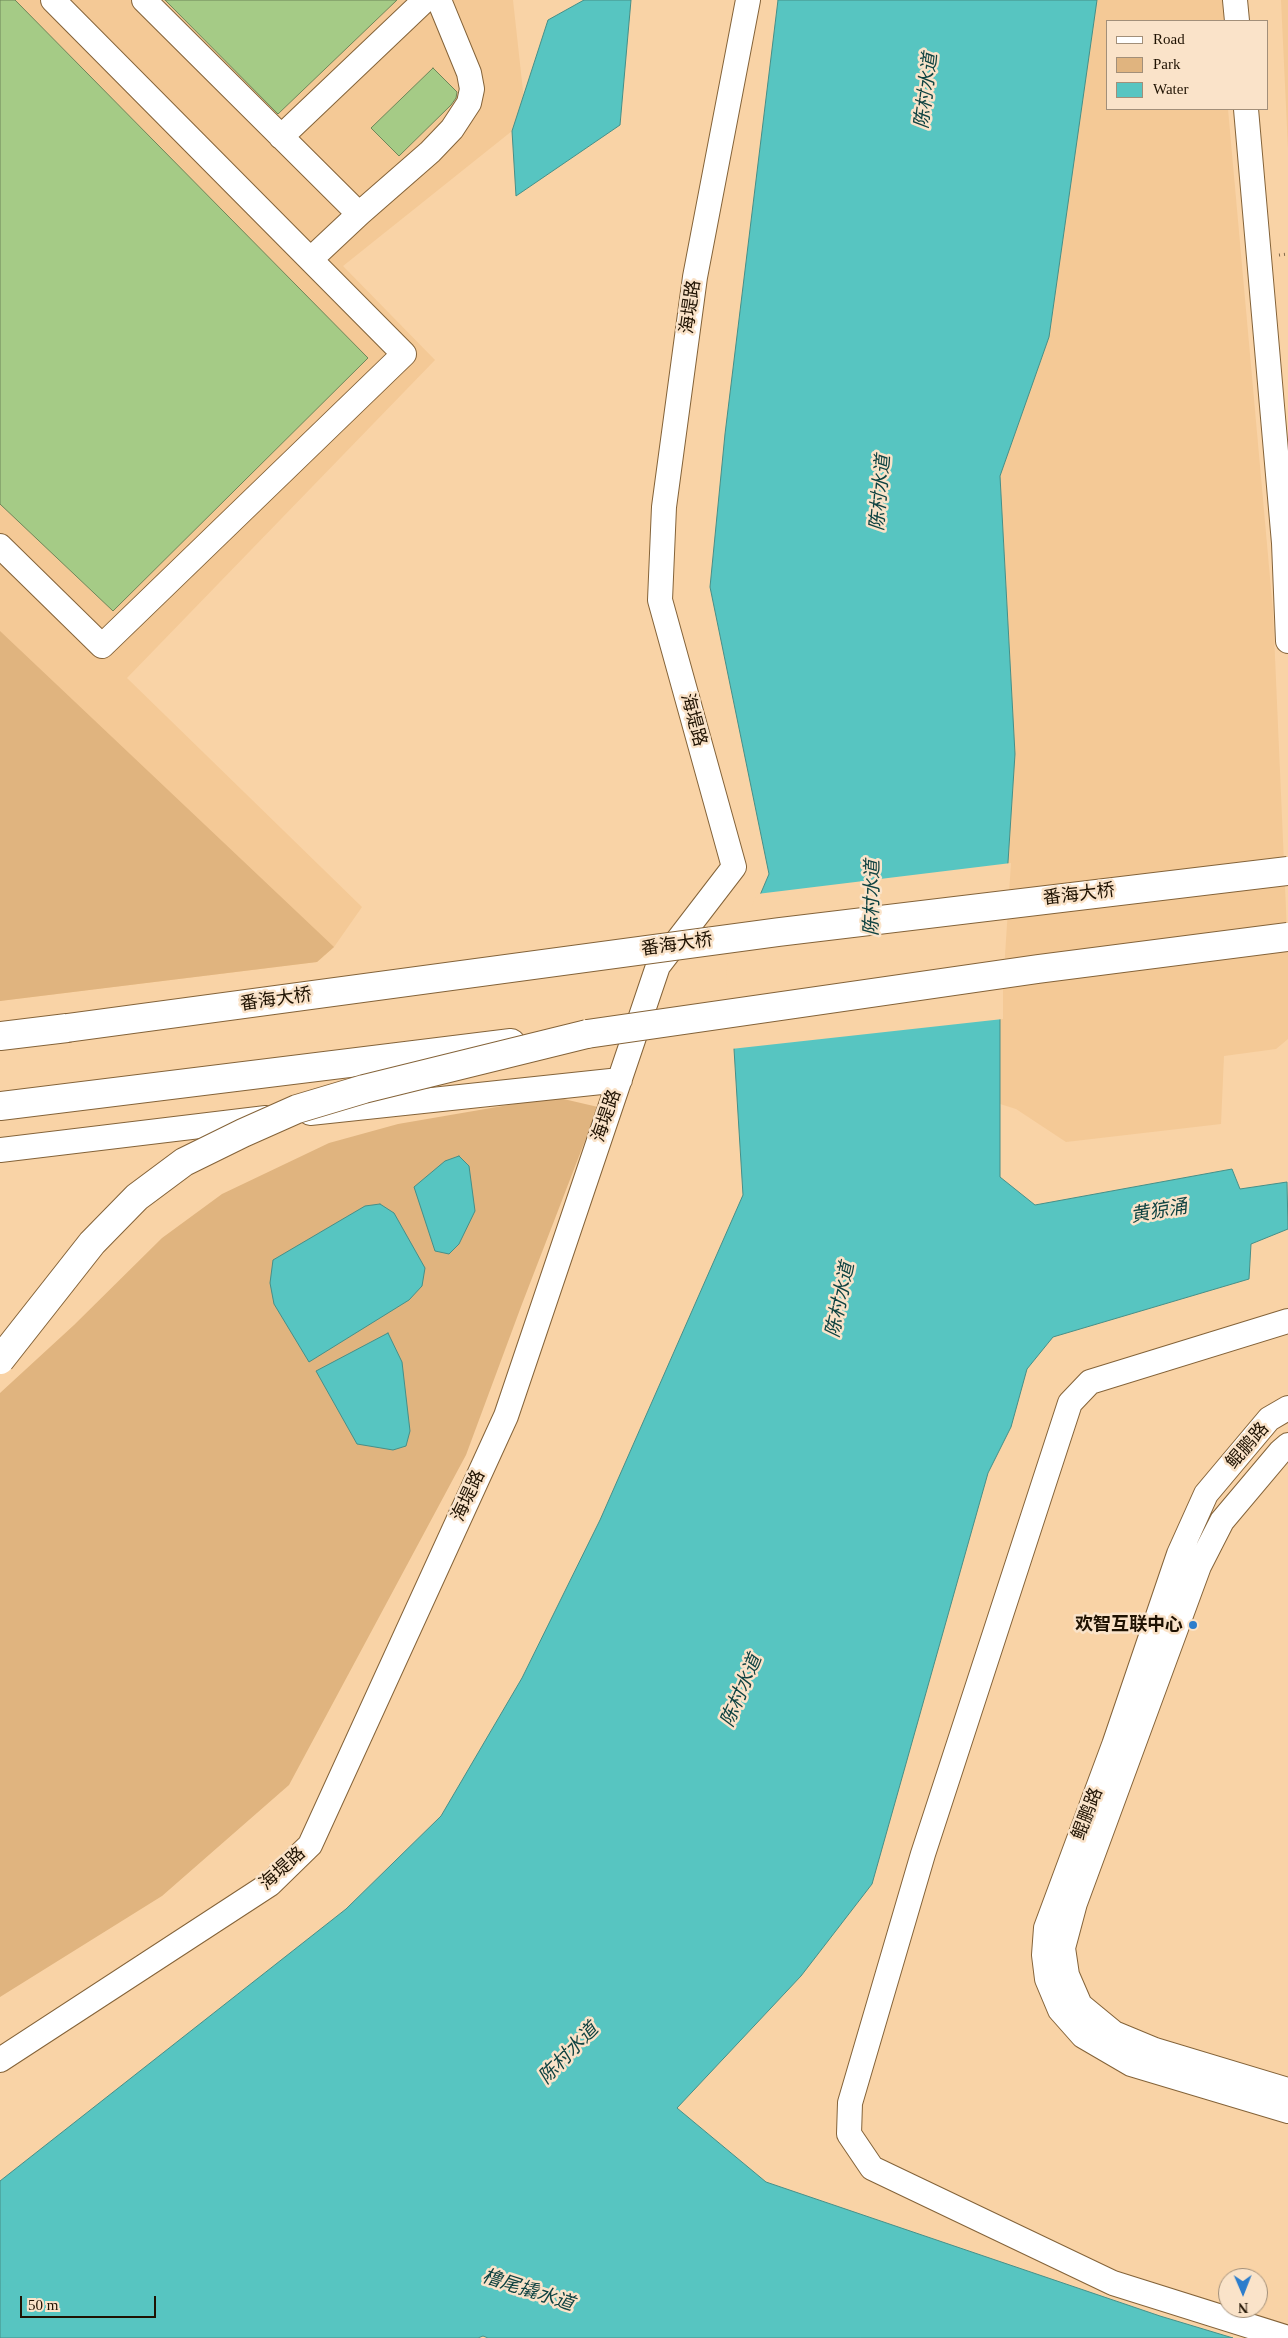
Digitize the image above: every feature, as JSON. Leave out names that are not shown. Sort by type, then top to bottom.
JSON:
[{"type":"main road","name":"番海大桥","points":[[0,1036],[770,933],[1288,871]]},
{"type":"main road","points":[[0,1106],[587,1034],[1038,969],[1288,937]]},
{"type":"main road","points":[[0,1360],[92,1243],[138,1197],[184,1162],[297,1109],[364,1089],[587,1034]]},
{"type":"street","points":[[0,546],[102,646],[404,354],[53,0]]},
{"type":"street","points":[[144,0],[359,214]]},
{"type":"street","points":[[282,137],[425,0]]},
{"type":"street","points":[[311,259],[435,146],[452,129],[469,103],[472,89],[469,73],[439,0]]},
{"type":"street","name":"海堤路","points":[[0,2060],[270,1884],[310,1845],[506,1416],[658,966],[734,867],[660,600],[664,507],[695,277],[748,0]]},
{"type":"street","points":[[1235,0],[1237,20]]},
{"type":"street","points":[[1246,110],[1283,534],[1288,640]]},
{"type":"street","points":[[0,1150],[189,1127],[620,1080]]},
{"type":"street","points":[[1288,1321],[1090,1382],[1070,1403],[923,1854],[850,2102],[849,2134],[872,2168],[1114,2282],[1288,2338]]},
{"type":"street","name":"鲲鹏路","points":[[1288,1408],[1269,1419],[1206,1494],[1179,1554],[1114,1745],[1046,1928],[1044,1955],[1047,1979],[1060,2010],[1084,2036],[1131,2064],[1288,2112]]},
{"type":"street","name":"鲲鹏路","points":[[1288,1445],[1222,1521],[1199,1566],[1075,1903],[1064,1948],[1067,1975],[1080,2005],[1114,2033],[1155,2050],[1288,2090]]},
{"type":"shaded area","points":[[0,0],[513,0],[524,100],[512,131],[343,266],[435,360],[127,678],[362,907],[334,947],[317,962],[0,1001]]},
{"type":"shaded area","points":[[1097,0],[1226,0],[1226,20],[1106,20],[1106,110],[1228,110],[1273,611],[1288,955],[1288,1039],[1276,1049],[1224,1056],[1221,1124],[1066,1142],[1016,1109],[1000,1104],[1000,986],[1015,754],[1000,476],[1049,337]]},
{"type":"shaded area","points":[[1281,0],[1288,0],[1288,149]]},
{"type":"green space","points":[[0,631],[334,947],[317,962],[0,1001]]},
{"type":"green space","points":[[555,1097],[598,1107],[466,1455],[289,1785],[162,1896],[0,1997],[0,1393],[74,1325],[162,1238],[222,1194],[329,1143],[398,1124]]},
{"type":"water","points":[[584,0],[631,0],[620,125],[516,196],[512,131],[548,20]]},
{"type":"water","points":[[778,0],[1097,0],[1049,337],[1000,476],[1015,754],[1000,986],[1000,1177],[1035,1205],[1232,1169],[1240,1189],[1287,1182],[1288,1229],[1251,1244],[1249,1279],[1053,1337],[1027,1369],[1011,1427],[988,1473],[872,1884],[801,1976],[677,2108],[766,2182],[1160,2316],[1233,2338],[488,2338],[483,2336],[478,2338],[0,2338],[0,2181],[346,1909],[441,1816],[522,1678],[600,1520],[743,1195],[729,968],[769,874],[710,587],[725,434]]},
{"type":"water","points":[[459,1156],[469,1166],[475,1211],[459,1244],[449,1254],[435,1251],[414,1187],[445,1161]]},
{"type":"water","points":[[380,1204],[394,1213],[425,1268],[422,1286],[409,1300],[309,1362],[274,1304],[270,1283],[273,1260],[365,1206]]},
{"type":"water","points":[[388,1333],[402,1362],[410,1431],[406,1446],[393,1450],[357,1444],[316,1371]]},
{"type":"pier","points":[[1011,863],[1003,986],[1003,1019],[731,1049],[726,968],[757,894]]},
{"type":"building","points":[[0,0],[15,0],[368,358],[113,611],[0,504]]},
{"type":"building","points":[[165,0],[397,0],[278,114]]},
{"type":"building","points":[[433,68],[457,92],[456,98],[399,156],[371,128]]},
{"type":"place","name":"欢智互联中心","points":[[1193,1625]]},
{"type":"water label","name":"陈村水道","points":[[927,91]]},
{"type":"water label","name":"陈村水道","points":[[881,493]]},
{"type":"water label","name":"陈村水道","points":[[873,898]]},
{"type":"water label","name":"黄猄涌","points":[[1159,1212]]},
{"type":"water label","name":"陈村水道","points":[[841,1300]]},
{"type":"water label","name":"陈村水道","points":[[742,1691]]},
{"type":"water label","name":"陈村水道","points":[[569,2054]]},
{"type":"water label","name":"橹尾撬水道","points":[[528,2291]]}]
